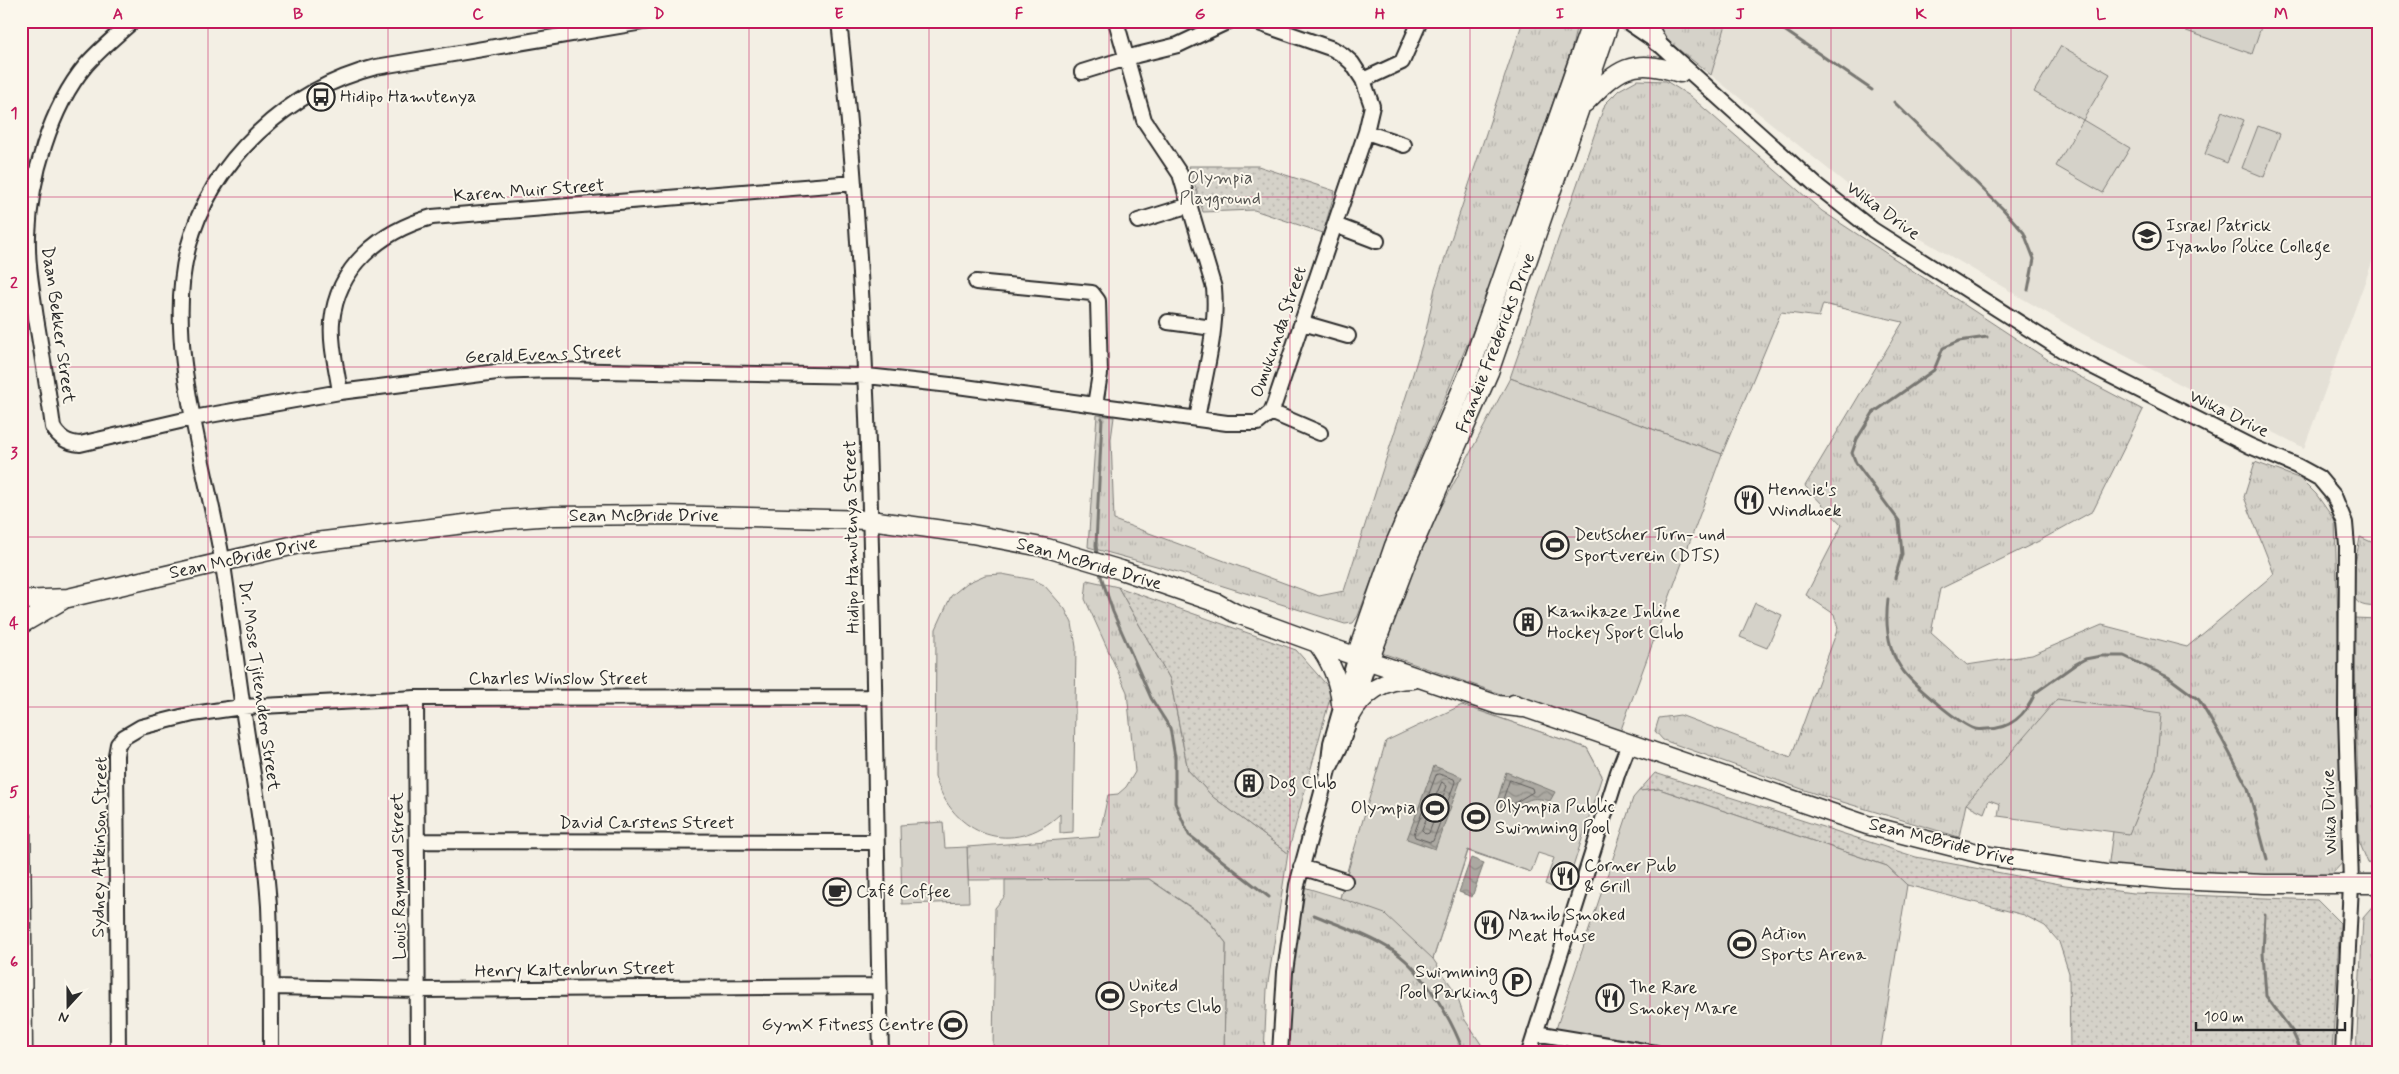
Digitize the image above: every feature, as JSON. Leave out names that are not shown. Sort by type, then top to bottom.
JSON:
[{"type":"main road","name":"Frankie Fredericks Drive","points":[[1364,654],[1394,546],[1470,370],[1592,21]]},
{"type":"main road","name":"Frankie Fredericks Drive","points":[[1364,654],[1489,372],[1610,21]]},
{"type":"main road","points":[[1645,21],[1656,42]]},
{"type":"main road","points":[[1581,108],[1610,77],[1623,70],[1648,65],[1680,73]]},
{"type":"main road","name":"Sean McBride Drive","points":[[21,600],[68,598],[299,544],[372,534],[553,516],[661,515],[870,520],[972,534],[1047,548],[1121,570],[1217,603],[1235,613],[1317,643],[1364,654],[1507,700],[1523,708],[1867,825],[1990,856],[2105,874],[2164,879],[2265,884],[2378,884]]},
{"type":"main road","name":"Sean McBride Drive","points":[[22,625],[68,598]]},
{"type":"main road","name":"Sean McBride Drive","points":[[1217,603],[1238,606],[1364,654],[1421,679],[1498,706],[1523,708]]},
{"type":"main road","points":[[21,608],[22,625]]},
{"type":"main road","points":[[1317,643],[1327,656],[1336,674],[1346,711],[1383,683],[1404,679],[1421,679]]},
{"type":"main road","points":[[21,819],[23,1053]]},
{"type":"street","name":"Daan Bekker Street","points":[[133,21],[86,66],[55,116],[41,157],[33,198],[28,234],[29,270],[53,427],[62,439],[80,444],[193,418]]},
{"type":"street","name":"Dr. Mose Tjitendero Street","points":[[271,1053],[272,988],[268,903],[256,798],[222,562],[193,418],[182,335],[182,289],[188,248],[198,219],[219,180],[239,152],[261,130],[309,94],[364,70],[650,21]]},
{"type":"street","name":"Hidipo Hamutenya Street","points":[[839,21],[854,183],[867,376],[880,1053]]},
{"type":"street","points":[[1116,21],[1144,120],[1180,174],[1214,288],[1216,300],[1213,328],[1197,419]]},
{"type":"street","points":[[1082,72],[1178,46],[1229,21]]},
{"type":"street","name":"Omukunda Street","points":[[867,376],[1197,419],[1253,425],[1262,421],[1271,412],[1303,323],[1366,132],[1372,106],[1363,80],[1343,55],[1253,21]]},
{"type":"street","points":[[1363,80],[1402,62],[1420,21]]},
{"type":"street","name":"Wika Drive","points":[[1613,21],[1658,53],[1756,136],[1780,153]]},
{"type":"street","name":"Wika Drive","points":[[1626,21],[1656,42],[1780,153],[1873,230],[2070,356],[2250,446],[2310,472],[2328,487],[2345,523],[2347,546],[2346,714],[2351,884],[2343,1053]]},
{"type":"street","points":[[1366,132],[1404,145]]},
{"type":"street","name":"Karen Muir Street","points":[[340,392],[332,323],[341,291],[356,264],[370,250],[385,236],[407,225],[432,217],[854,183]]},
{"type":"street","points":[[1138,221],[1190,204]]},
{"type":"street","points":[[1335,225],[1377,241]]},
{"type":"street","points":[[976,282],[1092,293],[1098,301],[1100,374],[1095,405]]},
{"type":"street","points":[[1168,322],[1213,328]]},
{"type":"street","points":[[1303,323],[1348,336]]},
{"type":"street","name":"Gerald Evens Street","points":[[193,418],[340,392],[497,372],[552,370],[867,376]]},
{"type":"street","points":[[1271,412],[1320,433]]},
{"type":"street","points":[[1280,1053],[1285,972],[1301,867],[1328,770],[1341,745],[1346,711],[1364,654]]},
{"type":"street","name":"Charles Winslow Street","points":[[242,706],[416,698],[874,697]]},
{"type":"street","name":"Louis Raymond Street","points":[[416,698],[418,1053]]},
{"type":"street","name":"Sydney Atkinson Street","points":[[118,1053],[116,766],[118,744],[132,731],[152,724],[193,714],[242,706]]},
{"type":"street","points":[[1528,1053],[1618,772],[1630,744]]},
{"type":"street","name":"David Carstens Street","points":[[417,841],[876,842]]},
{"type":"street","points":[[1301,867],[1344,881]]},
{"type":"street","name":"Henry Kaltenbrun Street","points":[[272,988],[419,990],[879,986]]},
{"type":"street","points":[[1535,1033],[1656,1053]]},
{"type":"shaded area","name":"Israel Patrick Iyambo Police College","points":[[1727,21],[2378,21],[2378,246],[2304,448],[2083,334],[1899,226],[1711,75]]},
{"type":"green space","points":[[1523,21],[1577,21],[1572,47],[1479,316],[1398,510],[1358,616],[1353,623],[1345,624],[1178,572],[1088,547],[1097,415],[1114,417],[1111,439],[1114,520],[1319,596],[1344,591],[1426,331],[1435,288]]},
{"type":"green space","points":[[1655,21],[1727,21],[1711,75],[1658,33]]},
{"type":"green space","points":[[2158,21],[2263,21],[2252,54]]},
{"type":"green space","points":[[2061,46],[2110,74],[2083,120],[2034,92]]},
{"type":"green space","points":[[1637,80],[1666,81],[1690,96],[1822,211],[2050,361],[2143,410],[2093,511],[2039,541],[1940,589],[1931,633],[1967,665],[2032,655],[2102,625],[2187,647],[2274,574],[2244,497],[2255,462],[2301,479],[2316,494],[2335,521],[2345,860],[2330,876],[2266,876],[2108,869],[2113,831],[2129,833],[2156,768],[1966,804],[1959,837],[1816,794],[1663,740],[1655,731],[1659,718],[1680,715],[1791,757],[1838,628],[1834,614],[1806,595],[1842,525],[1805,486],[1903,322],[1823,304],[1819,317],[1781,312],[1722,454],[1510,378],[1605,104],[1619,90]]},
{"type":"green space","points":[[2222,111],[2244,120],[2227,163],[2205,154]]},
{"type":"green space","points":[[2083,120],[2130,148],[2103,193],[2056,166]]},
{"type":"green space","points":[[2258,126],[2280,134],[2264,177],[2242,168]]},
{"type":"green space","name":"Olympia Playground","points":[[1189,166],[1258,166],[1335,191],[1323,233],[1254,210],[1203,212]]},
{"type":"green space","name":"Deutscher Turn- und Sportverein (DTS)","points":[[1510,378],[1722,454],[1619,735],[1382,653],[1413,560]]},
{"type":"green space","points":[[2360,537],[2378,545],[2378,607],[2360,604],[2354,594],[2353,578]]},
{"type":"green space","points":[[1002,574],[1034,580],[1044,585],[1065,609],[1072,623],[1076,647],[1073,832],[1060,833],[1060,814],[1042,827],[1023,835],[1004,837],[986,834],[970,826],[955,813],[943,797],[935,776],[936,629],[951,596],[967,583],[985,575]]},
{"type":"green space","points":[[1087,580],[1118,587],[1170,679],[1188,770],[1213,797],[1288,853],[1267,989],[1264,1053],[1224,1053],[1226,943],[1207,918],[1149,879],[968,880],[967,847],[1099,837],[1108,795],[1118,794],[1126,787],[1135,772],[1127,692],[1085,599]]},
{"type":"green space","points":[[1118,587],[1296,650],[1332,691],[1288,853],[1213,797],[1188,770],[1170,679]]},
{"type":"green space","points":[[1755,603],[1782,615],[1767,648],[1740,637]]},
{"type":"green space","points":[[2354,618],[2378,619],[2378,870],[2368,863],[2359,841]]},
{"type":"green space","points":[[2057,699],[2161,714],[2156,768],[2129,834],[1998,816],[2000,804],[1989,800],[1984,813],[1966,804]]},
{"type":"green space","points":[[1462,705],[1587,748],[1602,776],[1543,823],[1531,872],[1468,851],[1433,959],[1456,993],[1465,1020],[1487,1053],[1282,1053],[1297,885],[1340,898],[1352,853]]},
{"type":"green space","name":"Olympia Public Swimming Pool","points":[[1462,705],[1587,748],[1602,776],[1567,886],[1562,891],[1545,884],[1554,858],[1538,853],[1531,872],[1468,850],[1433,959],[1385,914],[1340,898],[1386,741]]},
{"type":"green space","points":[[1655,773],[1916,857],[2065,885],[2134,893],[2317,900],[2340,923],[2332,1053],[2070,1053],[2069,973],[2059,942],[2045,926],[2024,915],[1907,885],[1887,866],[1659,789],[1639,791]]},
{"type":"green space","name":"Action Sports Arena","points":[[1659,789],[1887,866],[1907,885],[1880,1053],[1675,1053],[1556,1029],[1633,798],[1639,791]]},
{"type":"green space","points":[[943,822],[945,848],[967,847],[969,902],[902,904],[900,825]]},
{"type":"green space","name":"United Sports Club","points":[[1149,879],[1207,919],[1226,943],[1224,1053],[993,1053],[995,908],[1005,896],[1005,880]]},
{"type":"green space","points":[[2378,903],[2378,1053],[2356,1053],[2363,918]]},
{"type":"green space","points":[[1535,1033],[1656,1053],[1529,1053]]},
{"type":"water","name":"Olympia","points":[[1434,766],[1462,777],[1435,849],[1407,839]]},
{"type":"water","points":[[1506,772],[1555,792],[1550,801],[1533,799],[1512,811],[1496,805]]},
{"type":"water","points":[[1471,858],[1484,863],[1472,897],[1459,892]]},
{"type":"waterway","points":[[1771,21],[1872,90]]},
{"type":"waterway","points":[[1894,102],[2003,209],[2024,233],[2034,259],[2028,290]]},
{"type":"waterway","points":[[1895,578],[1902,554],[1899,521],[1856,463],[1852,453],[1857,439],[1873,413],[1934,370],[1943,348],[1959,341],[1987,337]]},
{"type":"waterway","points":[[1097,554],[1102,418]]},
{"type":"waterway","points":[[1100,573],[1113,612],[1151,698],[1170,728],[1175,757],[1175,803],[1189,835],[1269,897]]},
{"type":"waterway","points":[[1888,599],[1887,618],[1891,647],[1904,672],[1938,704],[1959,720],[1975,729],[1995,728],[2010,723],[2022,714],[2035,693],[2085,659],[2101,656],[2124,656],[2168,677],[2199,700],[2222,739],[2248,788],[2267,859]]},
{"type":"waterway","points":[[1314,915],[1376,941],[1406,961],[1427,984],[1445,1012],[1464,1053]]},
{"type":"waterway","points":[[2265,915],[2263,953],[2266,996],[2292,1031],[2299,1046],[2308,1053]]},
{"type":"place","name":"Hidipo Hamutenya","points":[[321,97]]},
{"type":"place","name":"Israel Patrick Iyambo Police College","points":[[2147,236]]},
{"type":"place","name":"Hennie's Windhoek","points":[[1749,500]]},
{"type":"place","name":"Deutscher Turn- und Sportverein (DTS)","points":[[1555,545]]},
{"type":"place","name":"Kamikaze Inline Hockey Sport Club","points":[[1528,622]]},
{"type":"place","name":"Dog Club","points":[[1249,783]]},
{"type":"place","name":"Olympia","points":[[1435,808]]},
{"type":"place","name":"Olympia Public Swimming Pool","points":[[1476,817]]},
{"type":"place","name":"Corner Pub & Grill","points":[[1565,876]]},
{"type":"place","name":"Café Coffee","points":[[837,892]]},
{"type":"place","name":"Namib Smoked Meat House","points":[[1489,925]]},
{"type":"place","name":"Action Sports Arena","points":[[1742,944]]},
{"type":"place","name":"Swimming Pool Parking","points":[[1517,982]]},
{"type":"place","name":"United Sports Club","points":[[1110,996]]},
{"type":"place","name":"The Rare Smokey Mare","points":[[1610,998]]},
{"type":"place","name":"GymX Fitness Centre","points":[[953,1025]]}]
